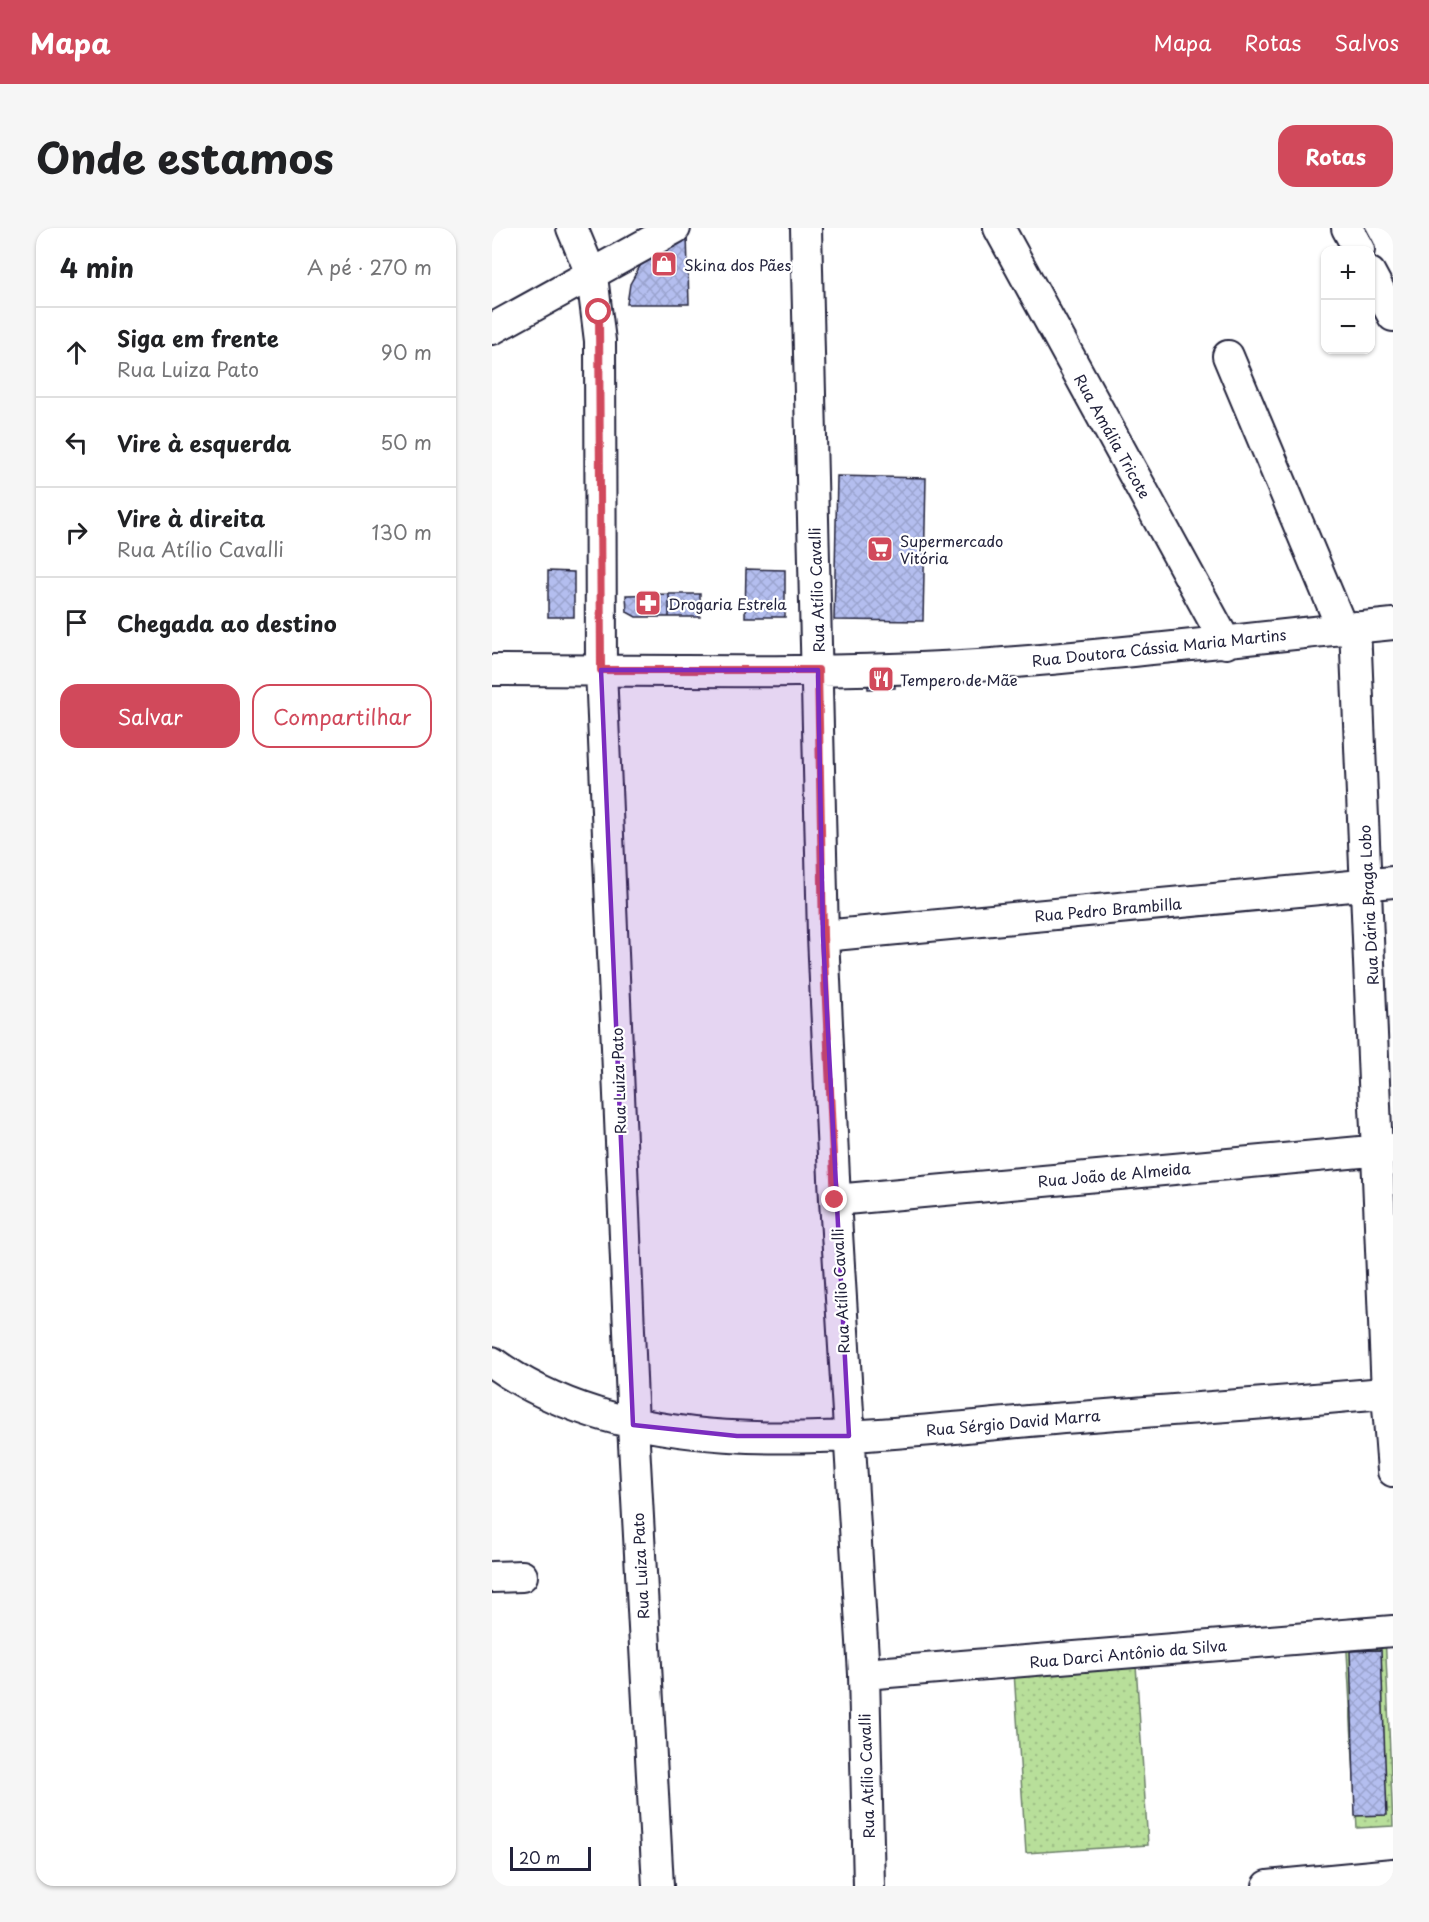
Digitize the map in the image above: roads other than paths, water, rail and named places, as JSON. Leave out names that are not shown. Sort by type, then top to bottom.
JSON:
[{"type":"street","name":"Rua Luiza Pato","points":[[572,228],[592,276],[600,341],[601,670],[633,1425],[658,1886]]},
{"type":"street","points":[[492,329],[592,276],[675,228]]},
{"type":"street","name":"Rua Atílio Cavalli","points":[[806,228],[823,936],[835,1200],[864,1674],[870,1886]]},
{"type":"street","name":"Rua Amália Tricote","points":[[999,228],[1226,643]]},
{"type":"street","points":[[1347,228],[1357,246]]},
{"type":"street","points":[[1375,281],[1393,316]]},
{"type":"street","points":[[1228,356],[1348,628]]},
{"type":"street","name":"Rua Doutora Cássia Maria Martins","points":[[492,670],[818,670],[976,665],[1226,643],[1393,624]]},
{"type":"street","name":"Rua Dária Braga Lobo","points":[[1348,628],[1380,883],[1393,1471]]},
{"type":"street","name":"Rua Pedro Brambilla","points":[[823,936],[1380,883]]},
{"type":"street","name":"Rua João de Almeida","points":[[835,1200],[1386,1149]]},
{"type":"street","name":"Rua Sérgio David Marra","points":[[492,1362],[512,1377],[568,1403],[633,1425],[683,1433],[737,1436],[849,1436],[1390,1392]]},
{"type":"street","points":[[492,1577],[522,1576]]},
{"type":"street","name":"Rua Darci Antônio da Silva","points":[[864,1674],[1393,1631]]},
{"type":"street","points":[[1268,1886],[1393,1874]]},
{"type":"place","name":"Skina dos Pães","points":[[664,264]]},
{"type":"place","name":"Supermercado Vitória","points":[[880,549]]},
{"type":"place","name":"Drogaria Estrela","points":[[648,603]]},
{"type":"place","name":"Tempero de Mãe","points":[[881,679]]}]
